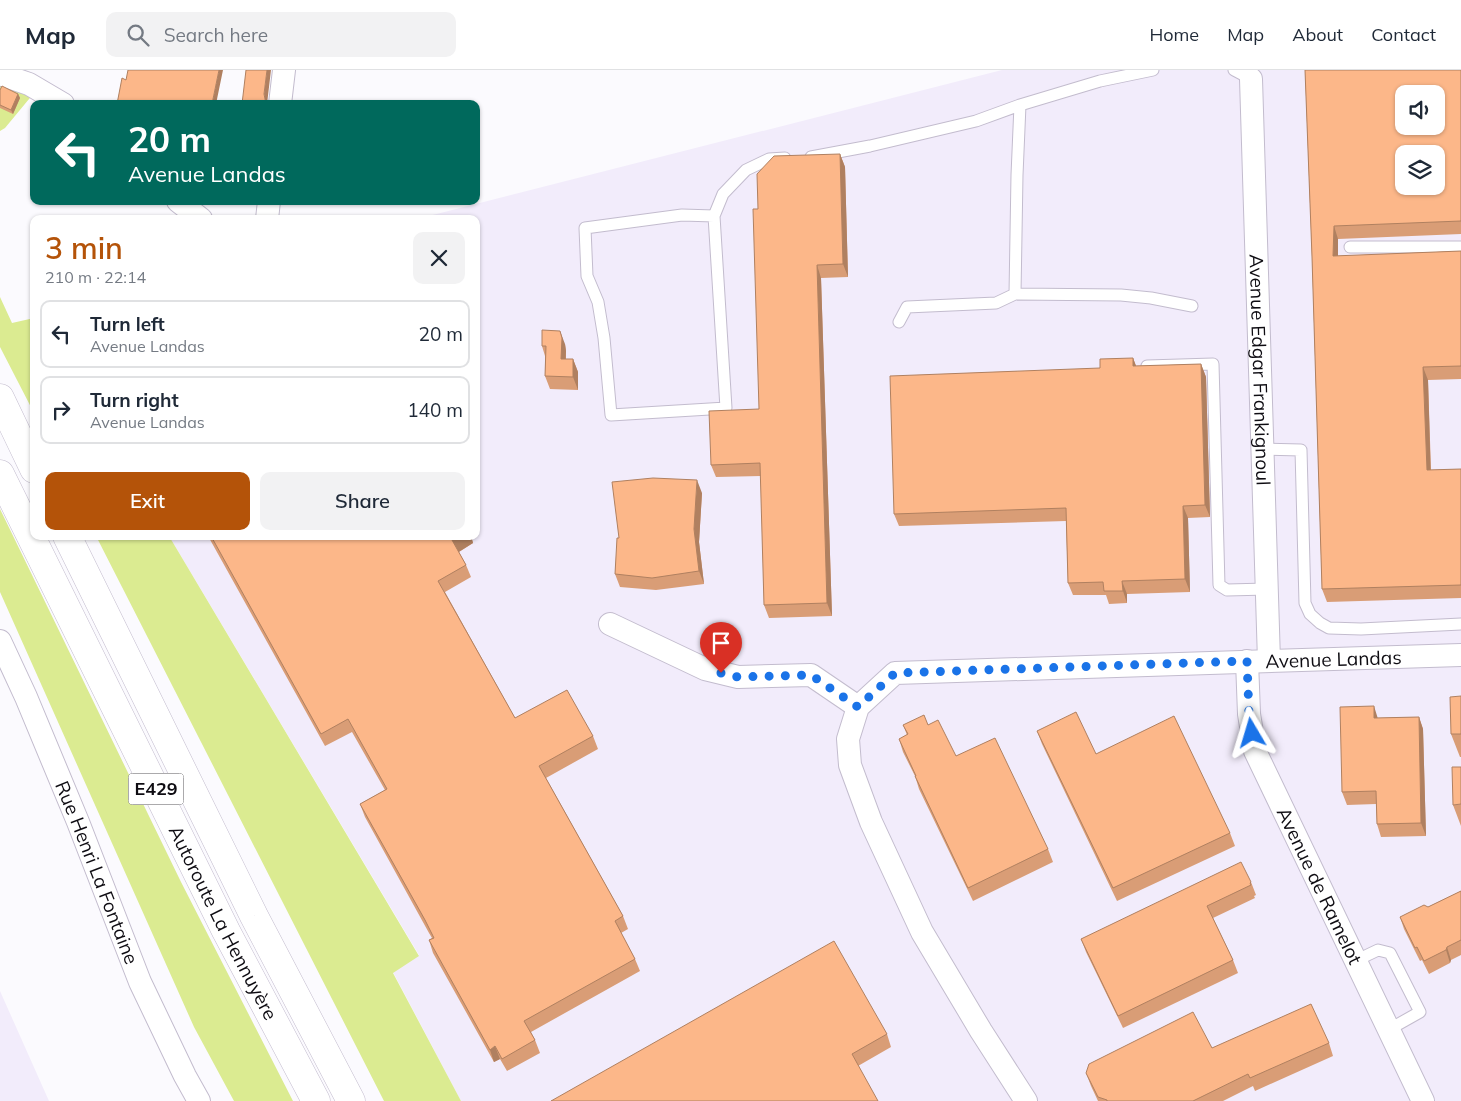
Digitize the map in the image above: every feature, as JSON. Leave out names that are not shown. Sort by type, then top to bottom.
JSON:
[{"type":"highway","points":[[0,398],[30,460]]},
{"type":"highway","name":"Autoroute La Hennuyère","points":[[0,474],[30,535]]},
{"type":"highway","name":"Autoroute La Hennuyère","points":[[33,540],[226,932],[316,1101]]},
{"type":"highway","name":"Autoroute La Hennuyère","points":[[69,540],[254,916],[351,1101]]},
{"type":"street","points":[[280,100],[284,70]]},
{"type":"street","points":[[0,74],[29,84],[55,100]]},
{"type":"street","name":"Avenue Edgar Frankignoul","points":[[1242,74],[1263,449],[1269,660]]},
{"type":"street","points":[[183,205],[195,215]]},
{"type":"street","points":[[610,624],[705,669],[738,677],[811,675],[858,707],[848,739],[850,765],[871,822],[922,932],[981,1031],[1026,1101]]},
{"type":"street","name":"Rue Henri La Fontaine","points":[[0,641],[26,696],[78,822],[140,982],[199,1101]]},
{"type":"street","name":"Avenue Landas","points":[[858,707],[895,673],[1461,655]]},
{"type":"street","name":"Avenue de Ramelot","points":[[1247,661],[1249,714],[1255,752],[1423,1101]]},
{"type":"lane","points":[[714,216],[682,215],[585,228],[587,276],[598,302],[604,338],[611,415],[726,408],[714,216],[723,194],[746,170],[769,159],[809,158],[976,121],[1020,105],[1100,81],[1153,70]]},
{"type":"lane","points":[[1016,294],[1016,175],[1020,105]]},
{"type":"lane","points":[[1350,247],[1461,246]]},
{"type":"lane","points":[[899,322],[907,307],[996,303],[1016,294],[1121,295],[1151,298],[1192,306]]},
{"type":"lane","points":[[1147,366],[1213,364],[1219,585],[1227,590],[1267,589]]},
{"type":"lane","points":[[1263,449],[1301,450],[1306,603],[1310,614],[1320,623],[1329,628],[1361,629],[1461,624]]},
{"type":"lane","points":[[1355,961],[1378,950],[1390,953],[1420,1012],[1388,1030]]},
{"type":"shaded area","points":[[1002,70],[1461,70],[1461,1101],[461,1101],[393,972],[419,955],[171,540],[480,540],[480,215],[433,215],[472,205],[480,205],[480,203]]},
{"type":"shaded area","points":[[0,991],[49,1101],[0,1101]]},
{"type":"green space","points":[[0,81],[34,93],[5,128],[0,131]]},
{"type":"green space","points":[[0,297],[12,323],[30,319],[30,405],[0,347]]},
{"type":"green space","points":[[0,509],[181,882],[293,1101],[234,1101],[194,1027],[0,592]]},
{"type":"green space","points":[[98,540],[171,540],[419,956],[393,973],[461,1101],[384,1101]]},
{"type":"building","points":[[128,70],[219,70],[213,100],[118,100],[122,78],[126,80]]},
{"type":"building","points":[[246,70],[267,70],[264,94],[265,100],[242,100]]},
{"type":"building","points":[[1305,70],[1461,70],[1461,221],[1334,226],[1333,256],[1461,251],[1461,366],[1423,367],[1427,470],[1461,469],[1461,585],[1322,589]]},
{"type":"building","points":[[2,86],[18,94],[11,110],[0,105],[0,90]]},
{"type":"building","points":[[840,154],[843,264],[817,265],[827,603],[764,605],[760,463],[711,465],[709,411],[759,409],[753,209],[758,209],[757,174],[774,156]]},
{"type":"building","points":[[542,330],[560,331],[562,338],[561,359],[573,359],[573,377],[545,376],[546,346],[542,346]]},
{"type":"building","points":[[1133,358],[1133,366],[1201,364],[1205,505],[1183,506],[1185,579],[1122,581],[1123,591],[1104,591],[1103,582],[1068,583],[1066,508],[894,514],[890,376],[1100,368],[1100,359]]},
{"type":"building","points":[[653,478],[697,480],[694,529],[699,571],[652,578],[615,574],[617,538],[619,538],[612,482]]},
{"type":"building","points":[[213,540],[452,540],[466,565],[438,581],[515,718],[567,690],[593,736],[539,766],[623,916],[615,921],[635,959],[524,1021],[535,1040],[502,1059],[495,1046],[490,1050],[429,940],[434,938],[425,920],[360,804],[387,789],[348,719],[321,734]]},
{"type":"building","points":[[1461,696],[1461,734],[1451,734],[1450,697]]},
{"type":"building","points":[[1374,706],[1374,718],[1419,717],[1421,823],[1377,824],[1376,791],[1342,792],[1340,707]]},
{"type":"building","points":[[1076,712],[1096,754],[1174,716],[1230,833],[1113,888],[1037,731]]},
{"type":"building","points":[[924,715],[928,725],[938,720],[956,756],[995,738],[1048,849],[968,888],[899,739],[908,734],[903,725]]},
{"type":"building","points":[[1452,767],[1461,767],[1461,804],[1453,805]]},
{"type":"building","points":[[1241,862],[1251,885],[1207,906],[1233,960],[1118,1016],[1081,939]]},
{"type":"building","points":[[1461,891],[1461,940],[1424,961],[1417,947],[1415,948],[1400,917],[1424,905],[1428,907]]},
{"type":"building","points":[[834,941],[887,1034],[852,1054],[878,1101],[551,1101]]},
{"type":"building","points":[[1311,1004],[1329,1043],[1250,1078],[1248,1074],[1193,1101],[1107,1101],[1098,1097],[1086,1073],[1089,1064],[1193,1012],[1212,1048]]},
{"type":"route","points":[[721,673],[738,677],[811,675],[858,707],[895,673],[1247,661],[1249,714],[1252,733]]}]
